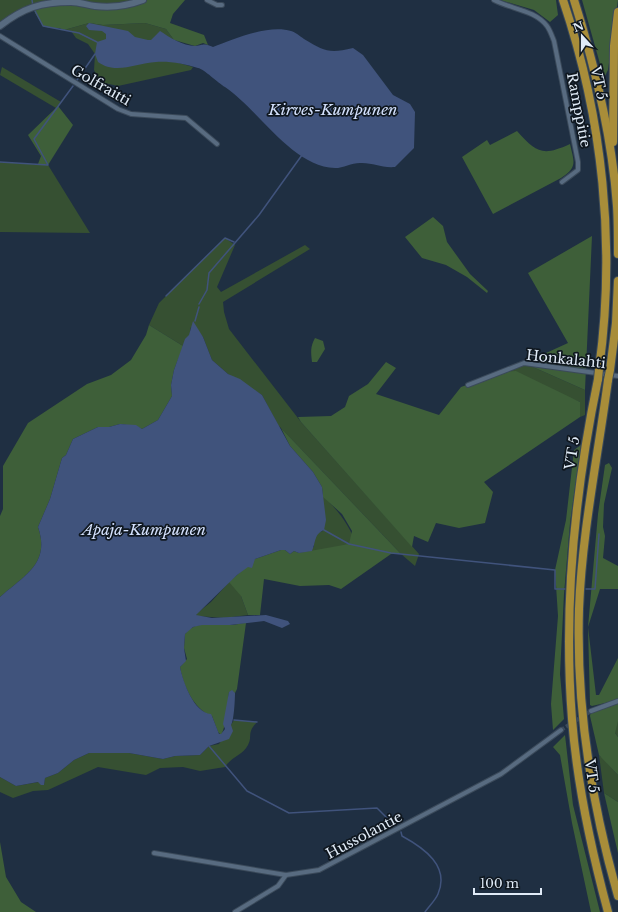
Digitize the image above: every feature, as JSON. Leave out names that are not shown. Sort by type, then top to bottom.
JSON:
[{"type":"highway","name":"VT 5","points":[[562,0],[583,66],[594,118],[601,170],[606,280],[605,324],[575,527],[570,595],[569,667],[572,719],[578,776],[594,859],[608,912]]},
{"type":"highway","name":"VT 5","points":[[574,0],[587,41],[613,161],[618,207],[618,254]]},
{"type":"highway","points":[[613,161],[614,46],[618,12]]},
{"type":"highway","name":"VT 5","points":[[618,281],[616,323],[590,497],[579,608],[579,662],[582,718],[598,821],[618,896]]},
{"type":"street","points":[[0,26],[21,11],[42,4],[72,2],[112,7],[127,5],[143,0]]},
{"type":"street","points":[[207,0],[217,5],[222,5]]},
{"type":"street","name":"Ramppitie","points":[[494,0],[504,5],[532,14],[547,26],[554,41],[578,162],[578,170],[562,182]]},
{"type":"street","name":"Golfraitti","points":[[0,36],[118,109],[131,114],[186,118],[217,144]]},
{"type":"street","name":"Honkalahti","points":[[468,385],[524,363],[618,376]]},
{"type":"street","points":[[591,710],[618,701]]},
{"type":"street","name":"Hussolantie","points":[[154,853],[286,875],[312,872],[339,861],[502,774],[561,730]]},
{"type":"street","points":[[236,912],[278,886],[286,875]]},
{"type":"green space","points":[[0,0],[143,0],[127,5],[42,4],[0,26]]},
{"type":"green space","points":[[143,0],[185,0],[173,14],[170,23],[204,35],[208,45],[203,43],[195,46],[174,40],[166,29],[145,23],[103,25],[89,23],[64,30],[59,28],[50,28],[43,26],[35,13],[33,6],[72,2],[96,6]]},
{"type":"green space","points":[[500,0],[556,0],[558,15],[550,22],[534,10]]},
{"type":"green space","points":[[582,0],[618,0],[608,70],[604,78]]},
{"type":"green space","points":[[89,23],[103,25],[145,23],[166,29],[174,40],[179,63],[193,67],[191,70],[118,86],[100,82],[94,70],[95,54],[88,44],[76,38],[71,31],[64,30]]},
{"type":"green space","points":[[2,67],[61,102],[56,108],[0,75]]},
{"type":"green space","points":[[58,106],[73,125],[48,165],[38,164],[41,156],[28,135]]},
{"type":"green space","points":[[517,131],[529,144],[540,150],[553,150],[570,144],[573,164],[570,171],[561,178],[493,214],[462,157],[487,140],[490,145]]},
{"type":"green space","points":[[0,162],[48,165],[90,233],[0,232]]},
{"type":"green space","points":[[433,217],[443,226],[447,242],[470,274],[488,291],[487,293],[467,277],[446,265],[422,258],[405,237]]},
{"type":"green space","points":[[592,236],[585,390],[524,363],[568,343],[528,273]]},
{"type":"green space","points":[[225,238],[235,245],[217,287],[221,292],[305,245],[310,249],[223,302],[229,329],[301,422],[419,554],[415,566],[401,554],[278,425],[262,395],[228,374],[212,360],[203,337],[198,331],[191,327],[190,331],[194,338],[0,597],[183,346],[149,325],[159,303]]},
{"type":"green space","points":[[149,325],[183,346],[174,370],[171,385],[172,396],[158,420],[142,429],[136,426],[120,424],[109,427],[98,427],[73,439],[66,455],[62,458],[50,499],[38,527],[41,540],[41,551],[38,560],[26,575],[0,597],[0,516],[3,509],[3,466],[28,423],[87,384],[111,375],[131,360],[146,335]]},
{"type":"green space","points":[[315,338],[323,341],[325,349],[317,362],[312,362],[311,350]]},
{"type":"green space","points":[[386,362],[396,368],[376,394],[439,415],[461,387],[502,372],[516,371],[580,402],[580,417],[484,482],[493,492],[485,523],[459,528],[436,523],[428,542],[414,536],[412,547],[298,417],[331,416],[345,407],[349,396],[368,384]]},
{"type":"green space","points":[[524,363],[585,390],[585,415],[580,417],[580,402],[502,372]]},
{"type":"green space","points":[[281,428],[401,554],[391,554],[341,589],[329,585],[300,586],[264,579],[260,615],[248,615],[241,596],[229,582],[255,559],[281,550],[285,550],[290,554],[294,551],[299,553],[349,544],[352,531],[342,514],[323,497],[322,487],[313,472],[290,446]]},
{"type":"green space","points":[[581,445],[570,523],[564,594],[560,674],[564,719],[553,730],[551,704],[558,616],[555,570],[566,520],[574,450]]},
{"type":"green space","points":[[609,463],[612,468],[604,504],[603,527],[605,536],[603,558],[618,566],[618,589],[600,589],[588,627],[598,514],[605,465]]},
{"type":"green space","points":[[306,479],[343,518],[358,549],[269,565],[241,596],[248,615],[224,618],[197,616],[196,614],[211,602],[231,580],[314,547],[315,539],[318,533],[323,531]]},
{"type":"green space","points":[[246,623],[237,689],[235,693],[229,692],[223,732],[221,735],[218,732],[212,716],[200,708],[190,696],[181,674],[180,667],[187,659],[184,648],[185,634],[189,629],[200,625],[232,625]]},
{"type":"green space","points":[[588,627],[596,695],[599,695],[618,658],[618,700],[592,706],[590,705]]},
{"type":"green space","points":[[618,701],[618,737],[615,733],[607,763],[618,775],[618,802],[604,793],[599,755],[601,757]]},
{"type":"green space","points":[[618,701],[618,721],[615,733],[618,737],[618,775],[599,755],[590,716],[591,711]]},
{"type":"green space","points":[[234,720],[257,722],[252,729],[246,748],[225,767],[200,771],[183,767],[160,768],[146,775],[98,767],[48,790],[33,791],[13,798],[0,792],[0,777],[16,786],[39,782],[44,785],[45,778],[58,773],[74,760],[89,753],[129,753],[163,759],[175,756],[200,755],[209,746],[219,744]]},
{"type":"green space","points":[[565,735],[573,805],[600,912],[591,912],[572,823],[560,755],[553,747]]},
{"type":"green space","points":[[604,793],[618,802],[618,853]]},
{"type":"green space","points":[[0,842],[6,877],[21,902],[36,912],[0,912]]},
{"type":"water","name":"Kirves-Kumpunen","points":[[89,23],[128,31],[135,37],[148,40],[151,40],[160,31],[176,41],[190,46],[205,45],[213,47],[251,33],[272,29],[282,29],[294,32],[322,49],[338,51],[353,48],[363,55],[393,95],[410,104],[415,112],[414,148],[395,167],[362,163],[355,163],[335,168],[319,165],[304,158],[290,148],[237,97],[201,69],[183,64],[167,62],[112,68],[98,62],[95,54],[97,42],[106,39],[106,34],[102,31],[89,30],[86,26]]},
{"type":"water","name":"Apaja-Kumpunen","points":[[193,321],[203,337],[212,360],[228,374],[240,379],[262,395],[290,446],[313,472],[322,487],[326,520],[324,530],[318,534],[312,551],[299,553],[294,551],[290,554],[285,550],[281,550],[255,559],[252,568],[248,567],[237,575],[196,615],[212,618],[266,615],[288,621],[290,624],[282,628],[264,621],[230,625],[202,625],[193,627],[185,634],[184,648],[186,661],[180,667],[184,681],[190,696],[199,708],[211,714],[219,734],[221,734],[225,729],[223,724],[229,692],[232,690],[235,693],[234,715],[231,725],[233,731],[229,739],[209,746],[200,755],[175,756],[163,759],[129,753],[89,753],[74,760],[58,773],[45,778],[44,785],[41,785],[38,782],[16,786],[0,777],[0,597],[26,575],[38,560],[41,551],[41,540],[38,527],[50,499],[62,458],[66,455],[73,439],[98,427],[109,427],[120,424],[136,425],[142,429],[158,420],[172,396],[171,385],[174,370],[185,339],[189,335]]},
{"type":"waterway","points":[[32,0],[33,6]]},
{"type":"waterway","points":[[34,9],[43,26],[79,33],[97,42]]},
{"type":"waterway","points":[[77,80],[95,54]]},
{"type":"waterway","points":[[0,162],[48,165],[34,139],[73,86]]},
{"type":"waterway","points":[[199,304],[207,290],[209,273],[259,215],[302,155]]},
{"type":"waterway","points":[[166,296],[225,238],[234,242]]},
{"type":"waterway","points":[[195,321],[199,307]]},
{"type":"waterway","points":[[324,530],[349,544],[391,553],[555,570],[555,589],[565,589]]},
{"type":"waterway","points":[[586,589],[595,589],[599,534]]},
{"type":"waterway","points":[[234,720],[257,722]]},
{"type":"waterway","points":[[209,746],[247,791],[289,813],[377,808],[395,826]]},
{"type":"waterway","points":[[401,832],[402,836],[419,846],[433,859],[441,875],[441,884],[438,894],[425,912]]},
{"type":"tunnel","points":[[561,730],[591,711]]}]
